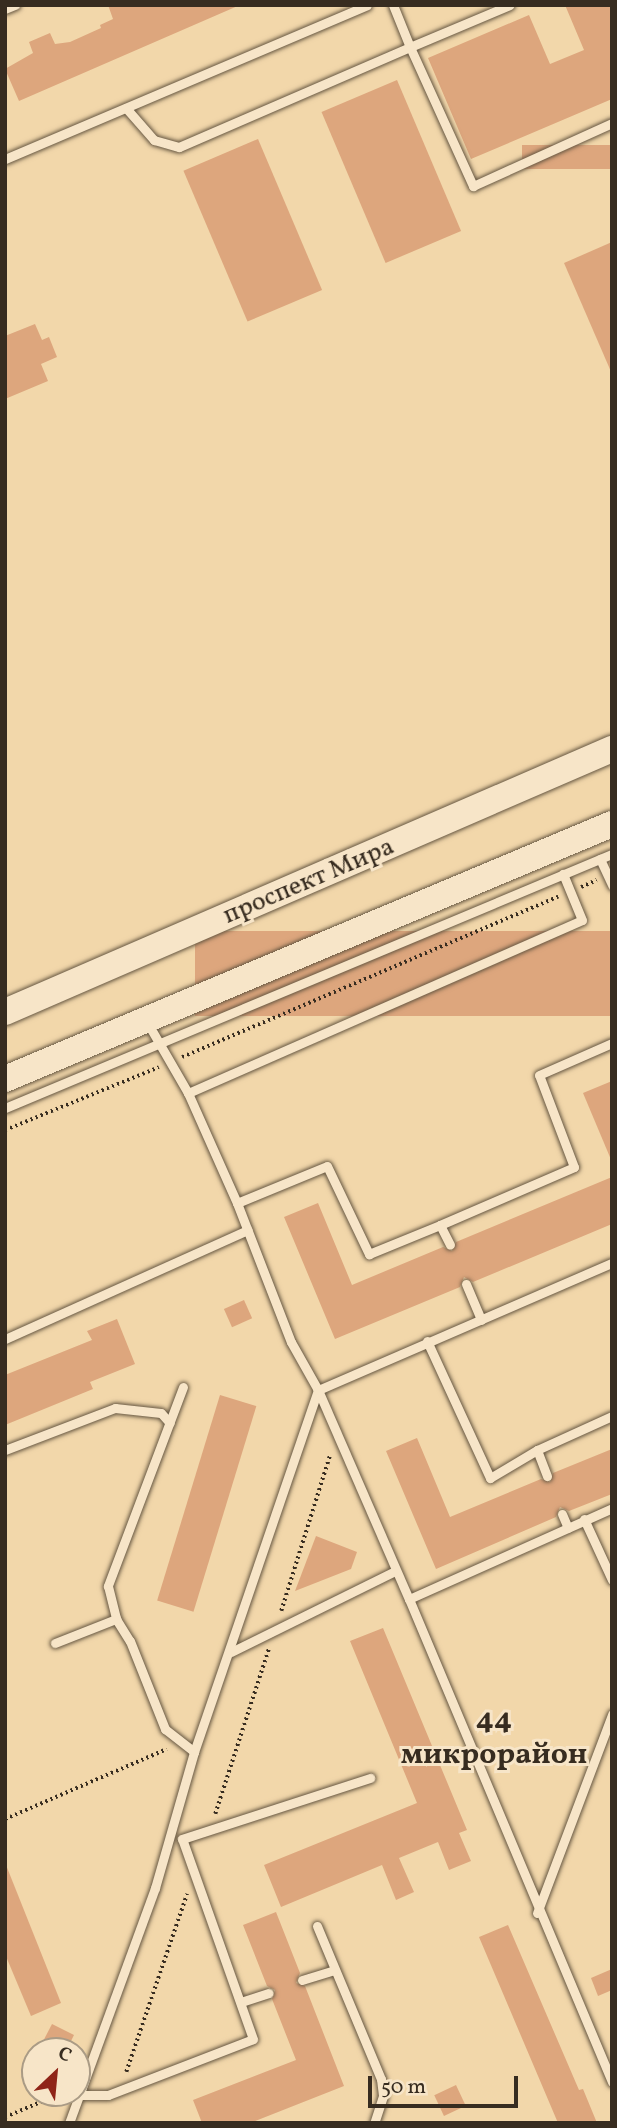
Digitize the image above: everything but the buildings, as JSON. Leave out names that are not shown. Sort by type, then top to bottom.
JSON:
[{"type":"street","name":"проспект Мира","points":[[5,1012],[612,749]]},
{"type":"street","points":[[5,1079],[612,824]]},
{"type":"lane","points":[[5,9],[15,5]]},
{"type":"lane","points":[[5,159],[350,9],[367,5]]},
{"type":"lane","points":[[393,5],[473,186],[612,124]]},
{"type":"lane","points":[[126,108],[154,140],[180,147],[510,5]]},
{"type":"lane","points":[[5,1108],[612,854]]},
{"type":"lane","points":[[600,859],[610,881]]},
{"type":"lane","points":[[188,1093],[582,920],[563,874]]},
{"type":"lane","points":[[146,1020],[162,1043],[188,1093],[237,1203],[291,1342],[318,1390],[409,1599],[537,1913],[612,2082]]},
{"type":"lane","points":[[237,1203],[327,1166],[369,1254],[440,1225],[574,1167],[540,1074],[612,1043]]},
{"type":"lane","points":[[440,1225],[450,1245]]},
{"type":"lane","points":[[5,1339],[248,1230]]},
{"type":"lane","points":[[91,2069],[171,1839],[194,1752],[231,1653],[318,1390],[612,1263]]},
{"type":"lane","points":[[466,1284],[481,1320]]},
{"type":"lane","points":[[427,1341],[490,1478],[537,1450],[612,1416]]},
{"type":"lane","points":[[183,1387],[108,1586],[116,1619],[130,1641],[164,1729],[194,1752]]},
{"type":"lane","points":[[5,1450],[115,1408],[161,1413],[170,1423]]},
{"type":"lane","points":[[537,1450],[547,1476]]},
{"type":"lane","points":[[409,1599],[612,1508]]},
{"type":"lane","points":[[562,1514],[568,1528]]},
{"type":"lane","points":[[584,1519],[612,1580]]},
{"type":"lane","points":[[231,1653],[395,1571]]},
{"type":"lane","points":[[55,1643],[116,1619]]},
{"type":"lane","points":[[537,1913],[612,1714]]},
{"type":"lane","points":[[171,1839],[182,1839],[370,1778]]},
{"type":"lane","points":[[91,2094],[120,2090],[253,2039],[182,1839]]},
{"type":"lane","points":[[317,1926],[381,2080],[383,2096],[374,2123]]},
{"type":"lane","points":[[302,1980],[334,1970]]},
{"type":"lane","points":[[241,2002],[269,1993]]},
{"type":"lane","points":[[69,2123],[76,2107]]},
{"type":"path","points":[[5,1130],[569,892],[610,881]]},
{"type":"path","points":[[209,1830],[337,1434]]},
{"type":"path","points":[[5,1819],[178,1742]]},
{"type":"path","points":[[120,2090],[194,1873]]},
{"type":"path","points":[[5,2117],[29,2107]]},
{"type":"district","name":"44 микрорайон","points":[[494,1737]]}]
